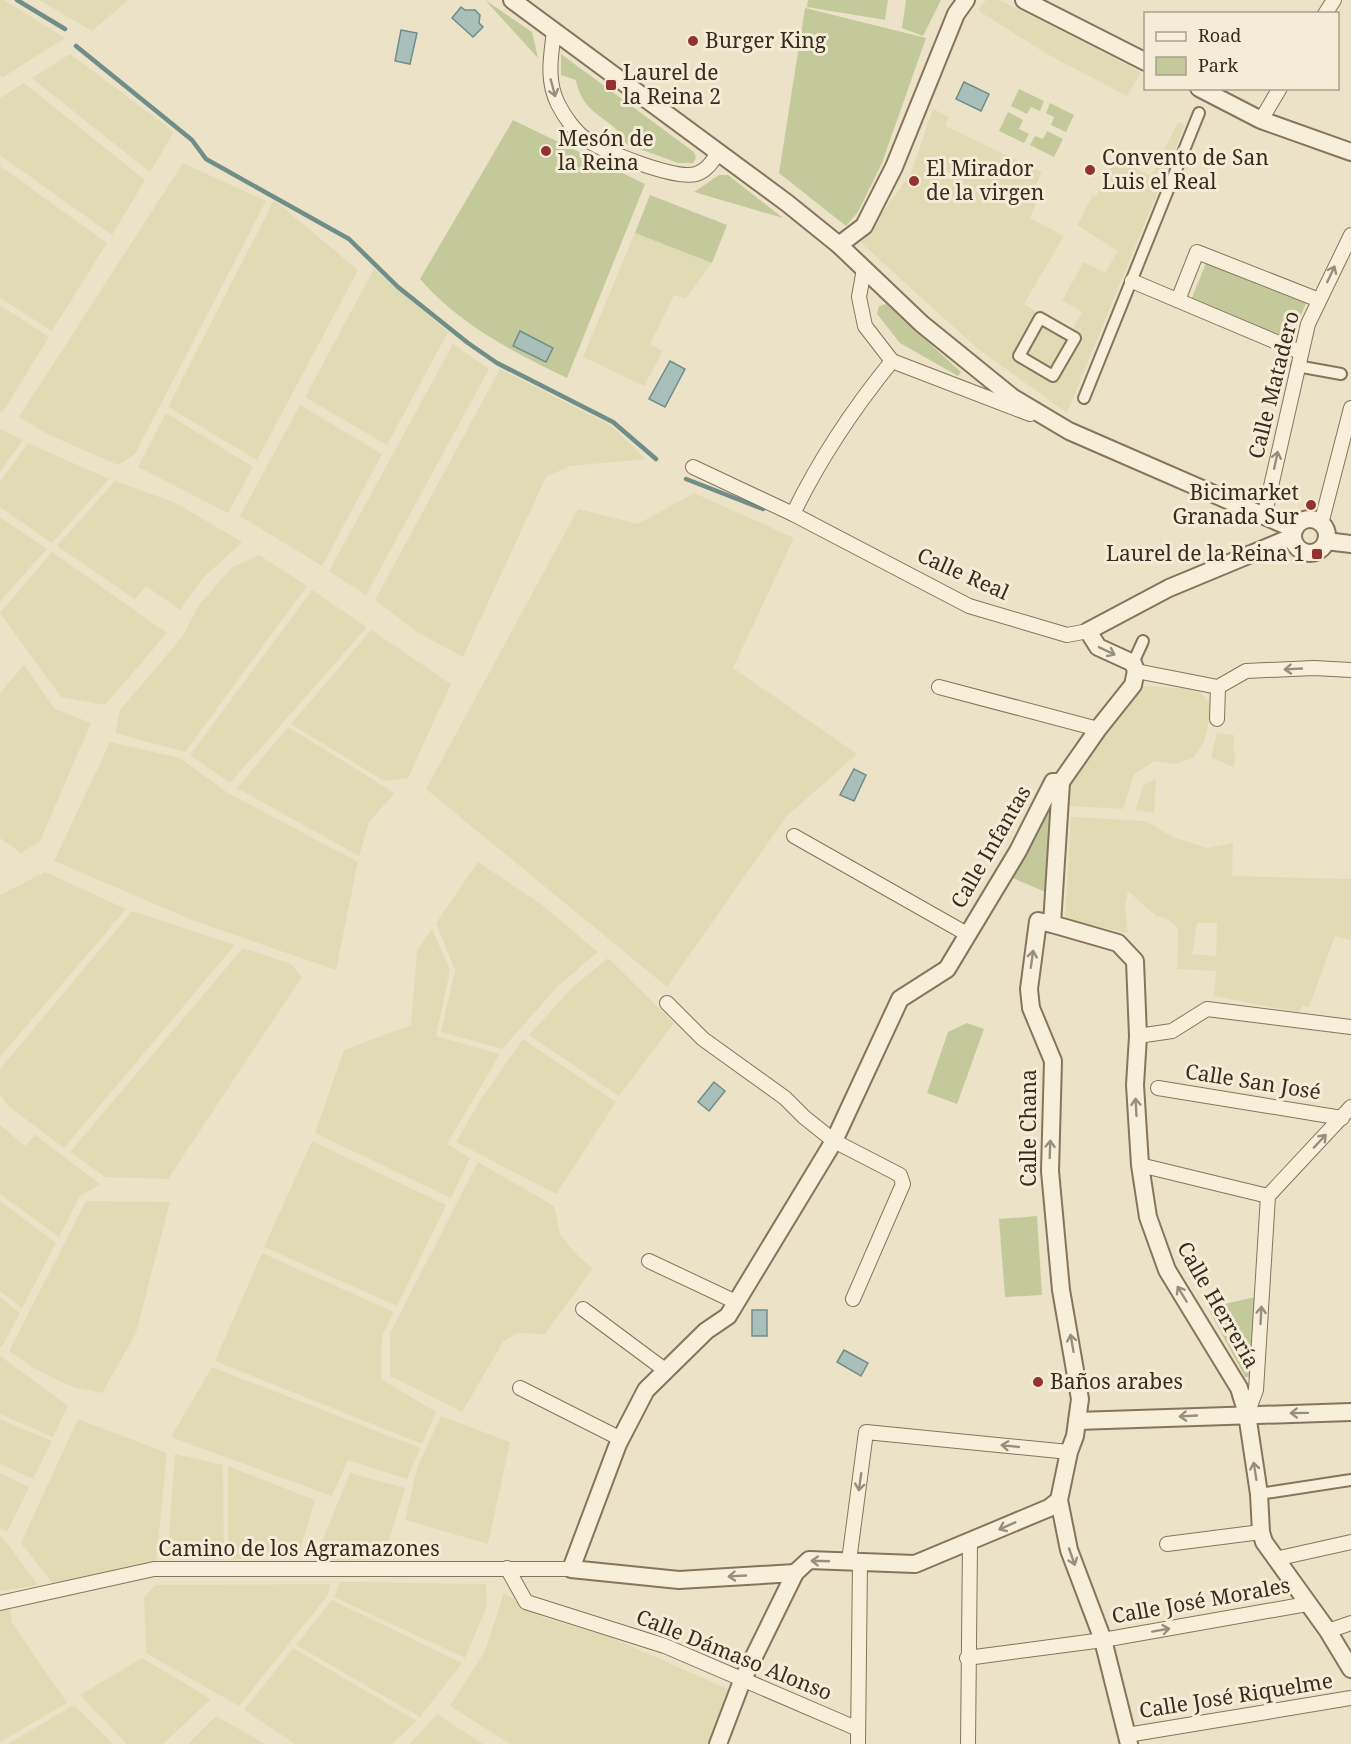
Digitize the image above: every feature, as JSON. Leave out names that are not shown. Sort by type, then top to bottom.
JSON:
[{"type":"street","points":[[512,0],[719,152],[838,245],[922,324],[1012,397],[1057,424]]},
{"type":"street","points":[[838,245],[864,226],[894,167],[956,14],[966,0]]},
{"type":"street","points":[[1024,0],[1144,61]]},
{"type":"street","points":[[554,31],[549,68],[557,103],[568,120],[586,139],[641,165],[682,174],[695,175],[704,171],[719,152]]},
{"type":"street","points":[[1203,90],[1261,120],[1351,152]]},
{"type":"street","points":[[1261,120],[1279,90]]},
{"type":"street","points":[[1084,398],[1199,113]]},
{"type":"street","name":"Calle Matadero","points":[[1264,517],[1298,359],[1319,300],[1351,235]]},
{"type":"street","points":[[1178,300],[1197,252],[1319,300]]},
{"type":"street","points":[[864,269],[859,297],[866,326],[892,361],[1057,424],[1264,517],[1293,533]]},
{"type":"street","points":[[1132,281],[1178,300],[1298,359],[1341,374]]},
{"type":"street","points":[[1041,318],[1075,338],[1053,376],[1018,356],[1041,318]]},
{"type":"street","points":[[793,514],[815,469],[840,430],[892,361]]},
{"type":"street","points":[[1321,524],[1347,438],[1351,408]]},
{"type":"street","name":"Calle Real","points":[[693,466],[793,514],[969,606],[1067,635],[1088,631]]},
{"type":"street","points":[[1293,533],[1295,546],[1302,552],[1312,554],[1338,543],[1321,524],[1311,519],[1301,521],[1293,533],[1168,588],[1088,631],[1098,647],[1135,667],[1218,687],[1246,671],[1314,668],[1351,670]]},
{"type":"street","points":[[1135,667],[1143,641]]},
{"type":"street","name":"Calle Infantas","points":[[571,1569],[621,1439],[646,1390],[706,1331],[728,1316],[834,1141],[900,999],[947,969],[1018,851],[1053,782],[1061,782],[1098,729],[1133,685],[1135,667]]},
{"type":"street","points":[[939,687],[1098,729]]},
{"type":"street","points":[[1217,719],[1218,687]]},
{"type":"street","points":[[1052,924],[1061,782]]},
{"type":"street","name":"Calle Infantas","points":[[794,836],[967,934]]},
{"type":"street","name":"Calle Chana","points":[[1052,924],[1038,921],[1029,989],[1031,1008],[1053,1061],[1050,1171],[1061,1290],[1080,1399],[1077,1421]]},
{"type":"street","name":"Calle Herrería","points":[[1052,924],[1118,943],[1134,961],[1138,1036],[1135,1085],[1140,1165],[1148,1217],[1167,1270],[1239,1388],[1247,1414],[1259,1494],[1261,1532],[1275,1559],[1328,1631],[1351,1669]]},
{"type":"street","points":[[667,1003],[702,1039],[785,1098],[804,1118],[834,1141],[900,1175],[903,1184],[852,1299]]},
{"type":"street","points":[[1138,1036],[1172,1031],[1207,1009],[1351,1027]]},
{"type":"street","name":"Calle San José","points":[[1158,1088],[1342,1118]]},
{"type":"street","points":[[1247,1414],[1256,1390],[1268,1196],[1351,1107]]},
{"type":"street","points":[[1140,1165],[1268,1196]]},
{"type":"street","points":[[649,1261],[736,1302]]},
{"type":"street","points":[[583,1309],[665,1370]]},
{"type":"street","points":[[520,1388],[621,1439]]},
{"type":"street","points":[[1128,1740],[1103,1640],[1069,1550],[1059,1500],[1077,1421],[1351,1412]]},
{"type":"street","points":[[858,1744],[855,1562],[866,1432],[1069,1452]]},
{"type":"street","points":[[1259,1494],[1351,1480]]},
{"type":"street","points":[[718,1744],[742,1681],[795,1573],[809,1560],[915,1564],[970,1543],[1049,1508],[1059,1500]]},
{"type":"street","points":[[1167,1544],[1261,1532]]},
{"type":"street","points":[[1275,1559],[1351,1542]]},
{"type":"street","points":[[968,1744],[967,1658],[970,1543]]},
{"type":"street","name":"Calle Dámaso Alonso","points":[[500,1568],[526,1602],[665,1646],[858,1729]]},
{"type":"street","name":"Camino de los Agramazones","points":[[0,1603],[154,1569],[571,1569]]},
{"type":"street","points":[[571,1569],[679,1580],[795,1573]]},
{"type":"street","name":"Calle José Morales","points":[[967,1658],[1103,1640],[1307,1604]]},
{"type":"street","points":[[1328,1631],[1351,1623]]},
{"type":"street","name":"Calle José Riquelme","points":[[1128,1740],[1351,1698]]},
{"type":"shaded area","points":[[0,0],[4,0],[65,38],[3,77],[0,75]]},
{"type":"shaded area","points":[[39,0],[128,0],[92,31]]},
{"type":"shaded area","points":[[986,0],[1000,0],[1141,72],[1127,96],[1047,54],[979,11]]},
{"type":"shaded area","points":[[70,54],[174,132],[150,172],[32,78]]},
{"type":"shaded area","points":[[24,83],[145,180],[112,235],[0,155],[0,98]]},
{"type":"shaded area","points":[[933,109],[949,117],[945,126],[1042,172],[1029,200],[1036,204],[1030,218],[1064,236],[1024,304],[1071,332],[1082,312],[1062,300],[1084,262],[1105,273],[1118,251],[1077,225],[1093,195],[1096,196],[1115,158],[1151,176],[1178,122],[1185,125],[1067,413],[978,349],[861,243],[911,173]]},
{"type":"shaded area","points":[[183,163],[266,201],[135,454],[118,465],[47,434],[19,417]]},
{"type":"shaded area","points":[[0,166],[107,243],[52,331],[0,298]]},
{"type":"shaded area","points":[[274,200],[358,270],[257,460],[168,407]]},
{"type":"shaded area","points":[[635,233],[712,263],[686,298],[674,295],[650,344],[663,351],[644,386],[583,357]]},
{"type":"shaded area","points":[[374,269],[448,332],[387,445],[305,397]]},
{"type":"shaded area","points":[[0,305],[49,337],[2,413],[0,412]]},
{"type":"shaded area","points":[[453,344],[489,369],[366,595],[329,571]]},
{"type":"shaded area","points":[[500,369],[610,425],[646,459],[570,466],[546,477],[463,657],[417,632],[375,600]]},
{"type":"shaded area","points":[[300,405],[382,454],[322,566],[240,516]]},
{"type":"shaded area","points":[[166,413],[253,467],[228,513],[138,467]]},
{"type":"shaded area","points":[[0,429],[23,440],[0,472]]},
{"type":"shaded area","points":[[28,443],[109,479],[52,543],[0,507],[0,482]]},
{"type":"shaded area","points":[[115,481],[176,503],[242,542],[202,579],[180,610],[146,586],[135,599],[57,546]]},
{"type":"shaded area","points":[[694,493],[794,538],[733,668],[857,754],[786,817],[667,987],[426,789],[578,509],[638,524]]},
{"type":"shaded area","points":[[0,517],[47,549],[0,601]]},
{"type":"shaded area","points":[[52,552],[167,633],[105,705],[61,697],[0,613]]},
{"type":"shaded area","points":[[259,555],[307,586],[185,752],[115,733],[120,710],[182,637],[199,605],[231,568]]},
{"type":"shaded area","points":[[312,590],[367,627],[230,783],[190,755]]},
{"type":"shaded area","points":[[371,630],[451,684],[408,778],[384,781],[291,724]]},
{"type":"shaded area","points":[[24,665],[55,709],[91,723],[40,841],[21,853],[0,838],[0,693]]},
{"type":"shaded area","points":[[1143,686],[1197,689],[1213,706],[1204,742],[1193,758],[1176,764],[1155,761],[1134,774],[1123,809],[1069,806],[1070,787],[1101,738]]},
{"type":"shaded area","points":[[288,727],[395,793],[369,822],[359,856],[237,788]]},
{"type":"shaded area","points":[[1217,733],[1234,735],[1233,750],[1236,756],[1233,767],[1211,757]]},
{"type":"shaded area","points":[[110,742],[180,758],[228,793],[358,862],[336,970],[197,922],[54,861]]},
{"type":"shaded area","points":[[1156,778],[1154,813],[1135,810],[1143,786]]},
{"type":"shaded area","points":[[1071,817],[1145,821],[1175,838],[1207,848],[1233,843],[1232,876],[1351,879],[1351,940],[1335,936],[1309,1007],[1303,1006],[1298,1012],[1214,996],[1216,971],[1177,969],[1178,928],[1166,918],[1156,916],[1128,891],[1125,905],[1128,933],[1065,919]],"holes":[[[1197,923],[1217,923],[1216,956],[1192,954]]]},
{"type":"shaded area","points":[[478,862],[541,904],[598,952],[558,986],[502,1049],[441,1032],[455,970],[436,923]]},
{"type":"shaded area","points":[[45,872],[126,909],[0,1057],[0,895]]},
{"type":"shaded area","points":[[132,911],[235,945],[64,1148],[7,1105],[0,1095],[0,1069]]},
{"type":"shaded area","points":[[432,929],[450,970],[436,1036],[500,1054],[447,1144],[470,1158],[451,1198],[315,1133],[344,1050],[411,1025],[417,951]]},
{"type":"shaded area","points":[[243,948],[291,964],[302,977],[168,1179],[105,1177],[70,1152]]},
{"type":"shaded area","points":[[608,958],[674,1023],[619,1096],[529,1035],[572,988]]},
{"type":"shaded area","points":[[523,1039],[616,1102],[556,1194],[456,1142],[479,1102]]},
{"type":"shaded area","points":[[0,1125],[25,1146],[35,1135],[100,1184],[80,1196],[59,1237],[0,1194]]},
{"type":"shaded area","points":[[312,1141],[446,1205],[397,1306],[264,1247]]},
{"type":"shaded area","points":[[478,1162],[554,1206],[560,1235],[580,1258],[593,1268],[545,1334],[517,1333],[503,1342],[462,1412],[390,1376],[390,1333]]},
{"type":"shaded area","points":[[0,1201],[56,1243],[22,1308],[0,1291]]},
{"type":"shaded area","points":[[86,1201],[170,1202],[136,1333],[102,1393],[73,1387],[37,1370],[9,1351]]},
{"type":"shaded area","points":[[262,1253],[394,1312],[382,1335],[381,1379],[436,1412],[422,1444],[215,1361]]},
{"type":"shaded area","points":[[0,1297],[20,1313],[2,1347],[0,1347]]},
{"type":"shaded area","points":[[0,1356],[68,1406],[53,1437],[0,1414]]},
{"type":"shaded area","points":[[212,1367],[420,1448],[407,1479],[348,1460],[332,1496],[171,1437]]},
{"type":"shaded area","points":[[441,1416],[510,1442],[488,1544],[405,1520],[417,1468]]},
{"type":"shaded area","points":[[0,1419],[52,1441],[33,1479],[0,1464]]},
{"type":"shaded area","points":[[78,1419],[167,1453],[156,1563],[54,1585],[21,1543]]},
{"type":"shaded area","points":[[175,1454],[223,1465],[224,1560],[167,1559]]},
{"type":"shaded area","points":[[228,1466],[315,1500],[299,1553],[228,1560]]},
{"type":"shaded area","points":[[0,1473],[29,1487],[7,1532],[0,1528]]},
{"type":"shaded area","points":[[350,1473],[405,1488],[383,1560],[314,1561]]},
{"type":"shaded area","points":[[0,1536],[4,1539],[38,1585],[0,1591]]},
{"type":"shaded area","points":[[340,1582],[486,1584],[487,1606],[465,1658],[334,1597]]},
{"type":"shaded area","points":[[330,1584],[328,1595],[239,1706],[146,1653],[144,1597],[156,1585]]},
{"type":"shaded area","points":[[504,1593],[544,1618],[610,1637],[728,1689],[707,1744],[510,1744],[450,1706],[485,1651]]},
{"type":"shaded area","points":[[332,1600],[462,1663],[420,1717],[296,1645]]},
{"type":"shaded area","points":[[10,1608],[12,1623],[67,1703],[0,1742],[0,1610]]},
{"type":"shaded area","points":[[293,1648],[417,1721],[392,1744],[295,1744],[244,1710]]},
{"type":"shaded area","points":[[142,1658],[211,1699],[163,1744],[127,1744],[80,1695]]},
{"type":"shaded area","points":[[74,1705],[113,1744],[8,1744]]},
{"type":"shaded area","points":[[437,1714],[483,1744],[410,1744]]},
{"type":"shaded area","points":[[216,1716],[265,1744],[188,1744]]},
{"type":"green space","points":[[485,0],[532,32],[538,58]]},
{"type":"green space","points":[[808,0],[888,0],[885,20],[807,7]]},
{"type":"green space","points":[[906,0],[941,0],[923,36],[902,28]]},
{"type":"green space","points":[[805,8],[926,38],[882,163],[858,212],[846,226],[779,173]]},
{"type":"green space","points":[[561,54],[694,152],[696,158],[693,163],[678,163],[626,144],[615,128],[585,103],[576,80],[561,75]]},
{"type":"green space","points":[[1019,89],[1044,101],[1040,111],[1031,107],[1027,114],[1011,106]]},
{"type":"green space","points":[[1050,103],[1074,115],[1066,132],[1051,125],[1054,117],[1046,113]]},
{"type":"green space","points":[[1008,112],[1023,120],[1019,129],[1029,134],[1024,143],[999,131]]},
{"type":"green space","points":[[513,120],[645,184],[567,378],[507,347],[470,324],[420,279]]},
{"type":"green space","points":[[1047,131],[1063,139],[1054,157],[1030,145],[1035,136],[1043,139]]},
{"type":"green space","points":[[719,175],[728,175],[783,218],[694,192]]},
{"type":"green space","points":[[650,195],[727,225],[712,263],[635,233]]},
{"type":"green space","points":[[1206,263],[1306,303],[1291,340],[1191,300]]},
{"type":"green space","points":[[886,304],[961,372],[958,376],[900,343],[877,314],[879,306]]},
{"type":"green space","points":[[1050,805],[1057,807],[1048,893],[1008,876]]},
{"type":"green space","points":[[967,1023],[984,1029],[957,1104],[927,1093],[948,1032]]},
{"type":"green space","points":[[1037,1216],[1042,1295],[1005,1297],[999,1219]]},
{"type":"green space","points":[[1255,1297],[1252,1377],[1245,1377],[1208,1308]]},
{"type":"water","points":[[461,7],[465,10],[475,10],[480,15],[479,23],[483,27],[473,37],[452,18]]},
{"type":"water","points":[[401,30],[417,33],[410,64],[395,61]]},
{"type":"water","points":[[964,82],[989,94],[981,111],[956,99]]},
{"type":"water","points":[[520,331],[553,348],[546,362],[513,346]]},
{"type":"water","points":[[670,361],[685,369],[665,407],[649,399]]},
{"type":"water","points":[[854,769],[866,775],[854,801],[840,795]]},
{"type":"water","points":[[714,1082],[725,1091],[709,1111],[698,1102]]},
{"type":"water","points":[[752,1310],[767,1310],[767,1336],[752,1336]]},
{"type":"water","points":[[844,1350],[868,1363],[861,1376],[837,1362]]},
{"type":"waterway","points":[[17,0],[65,29]]},
{"type":"waterway","points":[[76,46],[192,140],[206,159],[349,239],[398,287],[468,343],[497,363],[613,422],[656,459]]},
{"type":"waterway","points":[[686,479],[763,509]]},
{"type":"place","name":"Burger King","points":[[693,41]]},
{"type":"place","name":"Laurel de la Reina 2","points":[[611,85]]},
{"type":"place","name":"Mesón de la Reina","points":[[546,151]]},
{"type":"place","name":"Convento de San Luis el Real","points":[[1090,170]]},
{"type":"place","name":"El Mirador de la virgen","points":[[914,181]]},
{"type":"place","name":"Bicimarket Granada Sur","points":[[1311,505]]},
{"type":"place","name":"Laurel de la Reina 1","points":[[1317,554]]},
{"type":"place","name":"Baños arabes","points":[[1038,1382]]}]
